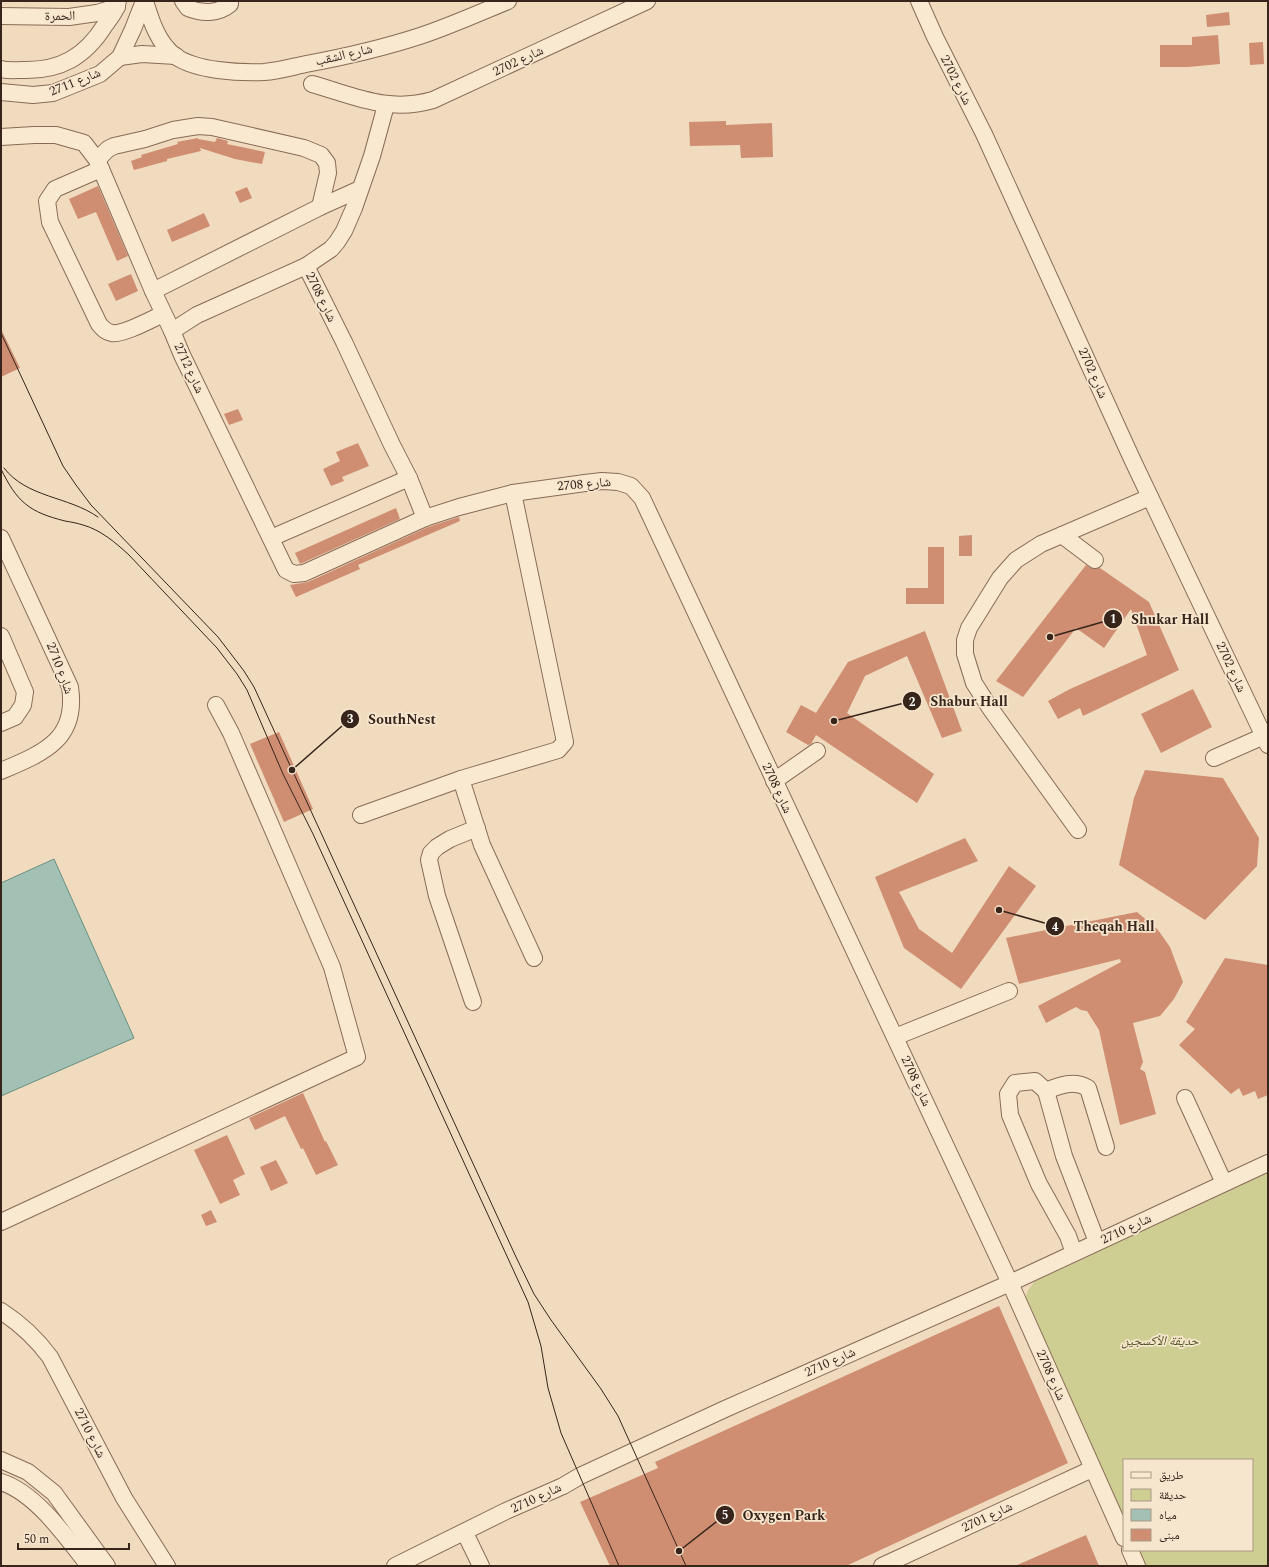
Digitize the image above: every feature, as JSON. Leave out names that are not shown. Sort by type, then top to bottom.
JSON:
[{"type":"street","name":"شارع الشقب","points":[[144,1],[152,25],[162,42],[176,56],[193,64],[214,69],[238,72],[265,72],[335,58],[421,36],[508,1]]},
{"type":"street","points":[[120,57],[144,1]]},
{"type":"street","points":[[183,1],[188,8],[205,13],[224,9],[230,4],[230,1]]},
{"type":"street","name":"شارع 2702","points":[[312,84],[386,105],[418,105],[433,100],[647,1]]},
{"type":"street","name":"شارع 2702","points":[[919,1],[935,37],[984,134],[1150,497],[1266,741]]},
{"type":"street","points":[[1,69],[50,69],[64,64],[78,56],[92,44],[117,4]]},
{"type":"street","name":"الحمرة","points":[[1,16],[69,17],[97,13],[117,4]]},
{"type":"street","name":"شارع الشقب","points":[[120,57],[142,54],[176,56]]},
{"type":"street","name":"شارع 2711","points":[[1,92],[34,95],[53,93],[100,74],[120,57]]},
{"type":"street","name":"شارع 2712","points":[[386,105],[372,156],[344,232],[331,249],[306,266],[197,315],[172,331],[182,356],[286,570],[298,574],[304,574],[425,518]]},
{"type":"street","points":[[163,314],[129,330],[114,334],[105,331],[99,324],[50,222],[47,201],[55,189],[99,165],[108,149],[114,146],[186,127],[212,127],[304,148],[321,155],[327,162],[328,173],[320,207]]},
{"type":"street","points":[[1,137],[56,135],[84,143],[99,165],[163,314],[172,331]]},
{"type":"street","points":[[153,291],[320,207],[360,189]]},
{"type":"street","name":"شارع 2708","points":[[306,266],[409,478],[425,518],[459,507],[513,493],[602,481],[618,482],[631,486],[642,498],[1010,1283],[1123,1536]]},
{"type":"street","points":[[271,538],[409,478]]},
{"type":"street","points":[[360,815],[460,779],[558,750],[565,742],[513,493]]},
{"type":"street","points":[[1078,830],[974,683],[965,654],[965,640],[969,628],[1000,578],[1016,560],[1041,544],[1150,497]]},
{"type":"street","points":[[1062,535],[1095,560]]},
{"type":"street","name":"شارع 2710","points":[[1,538],[70,686],[72,698],[70,719],[63,733],[47,749],[36,756],[1,771]]},
{"type":"street","points":[[1,636],[25,692],[22,705],[15,717],[1,723]]},
{"type":"street","points":[[1,1222],[357,1057],[332,967],[231,733],[216,705]]},
{"type":"street","points":[[1214,758],[1266,741]]},
{"type":"street","points":[[774,782],[817,751]]},
{"type":"street","points":[[460,779],[482,844],[534,958]]},
{"type":"street","points":[[473,1002],[437,896],[429,860],[431,853],[437,847],[450,839],[477,828]]},
{"type":"street","points":[[895,1037],[1009,991]]},
{"type":"street","points":[[1074,1253],[1068,1236],[1039,1184],[1010,1115],[1008,1094],[1015,1083],[1035,1081],[1046,1091],[1064,1156],[1097,1242]]},
{"type":"street","points":[[1046,1091],[1062,1085],[1081,1084],[1088,1088],[1106,1147]]},
{"type":"street","points":[[1185,1098],[1224,1183]]},
{"type":"street","name":"شارع 2710","points":[[395,1566],[506,1511],[563,1486],[580,1476],[718,1412],[1010,1283],[1268,1163]]},
{"type":"street","name":"شارع 2710","points":[[1,1311],[17,1321],[37,1340],[50,1357],[124,1498],[168,1566]]},
{"type":"street","points":[[1,1460],[28,1472],[54,1493],[107,1566]]},
{"type":"street","name":"شارع 2701","points":[[882,1566],[1092,1468]]},
{"type":"street","points":[[1,1482],[26,1495],[56,1524],[89,1566]]},
{"type":"street","points":[[465,1532],[481,1566]]},
{"type":"street","points":[[1130,1551],[1137,1566]]},
{"type":"green space","name":"حديقة الأكسجين","points":[[1268,1173],[1268,1566],[1145,1566],[1138,1551],[1253,1551],[1253,1459],[1123,1459],[1123,1518],[1025,1299],[1028,1290],[1035,1281]]},
{"type":"water","points":[[54,859],[134,1038],[1,1096],[1,883]]},
{"type":"building","points":[[1229,12],[1230,25],[1207,27],[1206,15]]},
{"type":"building","points":[[1218,35],[1220,64],[1188,67],[1160,67],[1160,45],[1192,45],[1192,37]]},
{"type":"building","points":[[1263,42],[1264,64],[1250,65],[1249,43]]},
{"type":"building","points":[[726,121],[726,125],[772,123],[773,157],[741,158],[740,145],[690,146],[689,122]]},
{"type":"building","points":[[198,138],[215,142],[217,138],[228,141],[227,144],[265,152],[262,164],[235,159],[200,148],[201,151],[167,159],[167,161],[134,170],[131,161],[142,157],[141,155],[178,144],[177,142]]},
{"type":"building","points":[[98,186],[128,256],[117,261],[96,212],[78,219],[69,199]]},
{"type":"building","points":[[247,187],[252,198],[240,203],[235,192]]},
{"type":"building","points":[[204,213],[210,226],[172,242],[167,230]]},
{"type":"building","points":[[131,274],[138,291],[116,301],[108,284]]},
{"type":"building","points":[[1,329],[20,368],[1,377]]},
{"type":"building","points":[[238,409],[243,420],[229,425],[224,414]]},
{"type":"building","points":[[358,443],[369,466],[342,477],[344,481],[331,486],[323,469],[340,461],[336,452]]},
{"type":"building","points":[[396,508],[400,519],[300,564],[295,553]]},
{"type":"building","points":[[459,517],[460,521],[358,565],[360,569],[296,597],[290,585],[308,582],[428,527]]},
{"type":"building","points":[[972,535],[972,556],[959,556],[959,536]]},
{"type":"building","points":[[928,547],[944,547],[944,604],[906,604],[906,588],[928,588]]},
{"type":"building","points":[[1086,565],[1093,569],[1100,568],[1149,602],[1179,670],[1083,716],[1080,708],[1058,719],[1048,701],[1070,689],[1147,655],[1131,609],[1104,648],[1076,628],[1023,697],[996,681]]},
{"type":"building","points":[[925,631],[962,731],[942,738],[907,656],[865,676],[847,713],[934,774],[917,803],[816,735],[811,744],[808,745],[786,732],[801,705],[816,713],[848,662]]},
{"type":"building","points":[[1193,689],[1212,727],[1161,753],[1141,714]]},
{"type":"building","points":[[279,732],[313,809],[284,822],[250,744]]},
{"type":"building","points":[[1145,770],[1223,778],[1259,838],[1257,866],[1205,920],[1119,865],[1134,798]]},
{"type":"building","points":[[965,838],[978,861],[899,892],[919,929],[952,953],[1009,866],[1036,886],[961,989],[904,948],[875,877]]},
{"type":"building","points":[[1137,912],[1158,930],[1170,947],[1183,982],[1174,999],[1160,1016],[1133,1023],[1143,1062],[1140,1069],[1145,1072],[1156,1114],[1120,1125],[1099,1030],[1087,1011],[1076,1007],[1046,1023],[1038,1006],[1121,962],[1120,959],[1019,984],[1006,938]]},
{"type":"building","points":[[1225,958],[1268,965],[1268,1095],[1258,1099],[1255,1091],[1243,1096],[1239,1088],[1231,1094],[1179,1045],[1195,1029],[1186,1022]]},
{"type":"building","points":[[303,1093],[325,1142],[326,1141],[338,1165],[316,1175],[285,1116],[255,1130],[249,1118]]},
{"type":"building","points":[[227,1135],[245,1174],[233,1180],[240,1195],[220,1204],[194,1150]]},
{"type":"building","points":[[276,1160],[288,1183],[271,1191],[260,1167]]},
{"type":"building","points":[[211,1210],[217,1222],[206,1226],[201,1215]]},
{"type":"building","points":[[999,1306],[1068,1463],[846,1566],[610,1566],[580,1502],[658,1468],[655,1462]]},
{"type":"building","points":[[1086,1535],[1099,1566],[1015,1566]]},
{"type":"tram line","points":[[1,333],[63,466],[76,485],[91,505],[218,637],[244,671],[254,687],[534,1294],[601,1389],[618,1416],[686,1566]]},
{"type":"tram line","points":[[4,468],[13,478],[24,485],[86,510],[98,517]]},
{"type":"tram line","points":[[1,469],[19,498],[33,509],[53,518],[90,527],[108,537],[124,550],[217,648],[247,690],[283,774],[313,834],[528,1302],[541,1346],[548,1388],[561,1433],[619,1566]]},
{"type":"place","name":"Shukar Hall","points":[[1050,637]]},
{"type":"place","name":"Shabur Hall","points":[[834,721]]},
{"type":"place","name":"SouthNest","points":[[292,770]]},
{"type":"place","name":"Theqah Hall","points":[[999,910]]},
{"type":"place","name":"Oxygen Park","points":[[679,1551]]}]
